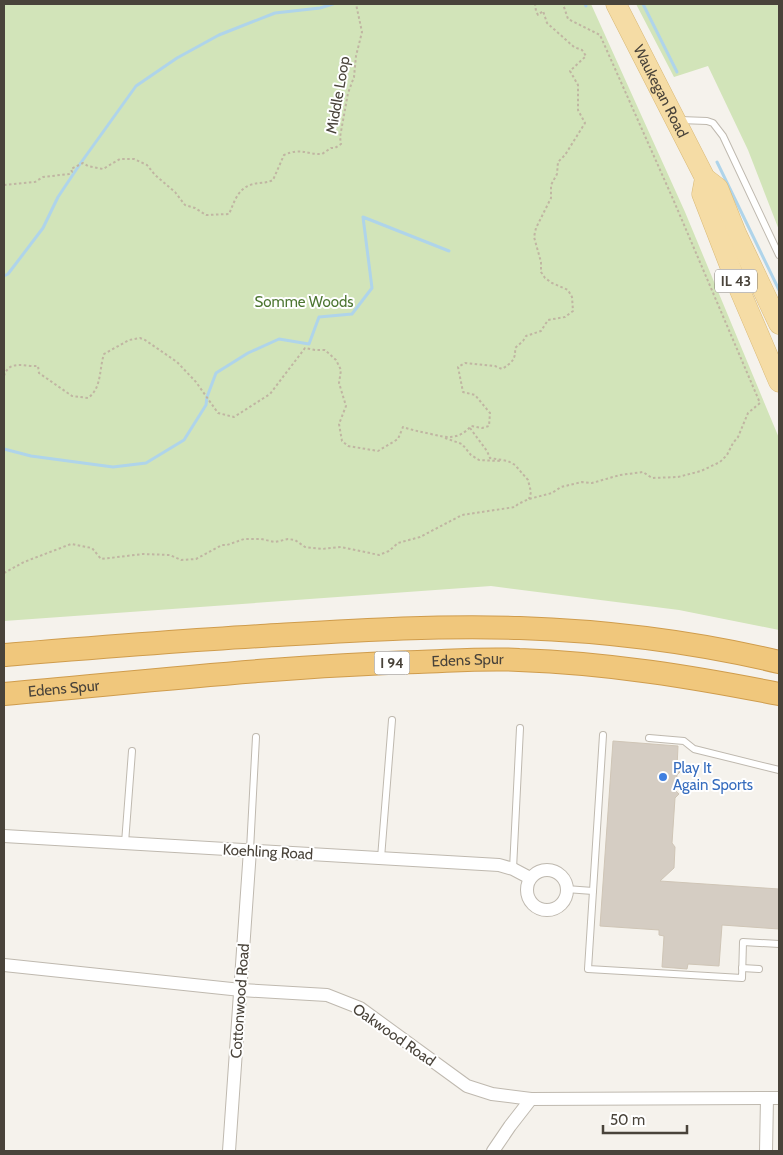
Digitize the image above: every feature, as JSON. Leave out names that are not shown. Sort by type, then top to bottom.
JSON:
[{"type":"highway","name":"I 94","points":[[4,655],[134,644],[366,630],[519,628],[590,632],[661,640],[743,653],[779,662]]},
{"type":"highway","name":"Edens Spur","points":[[4,694],[267,670],[381,663],[517,659],[646,671],[779,694]]},
{"type":"main road","name":"Waukegan Road","points":[[616,4],[705,178],[718,188],[736,233],[779,324]]},
{"type":"main road","name":"Waukegan Road","points":[[705,178],[702,194],[735,279],[779,382]]},
{"type":"street","name":"Koehling Road","points":[[4,836],[499,866],[513,869],[530,878]]},
{"type":"street","name":"Cottonwood Road","points":[[229,1151],[250,850]]},
{"type":"street","points":[[541,870],[554,871],[560,875],[564,880],[566,889],[562,902],[557,906],[544,909],[538,907],[528,898],[527,891],[530,878],[541,870]]},
{"type":"street","name":"Oakwood Road","points":[[4,965],[241,990],[327,995],[360,1008],[467,1086],[492,1094],[531,1099],[773,1098]]},
{"type":"street","points":[[766,1151],[773,1098]]},
{"type":"street","points":[[493,1151],[531,1099]]},
{"type":"lane","points":[[676,121],[693,119],[713,123],[723,136],[779,255]]},
{"type":"lane","points":[[381,858],[392,720]]},
{"type":"lane","points":[[513,869],[520,728]]},
{"type":"lane","points":[[603,735],[588,968],[742,978],[743,942],[779,944]]},
{"type":"lane","points":[[250,850],[256,736]]},
{"type":"lane","points":[[649,738],[684,741],[694,749],[779,770]]},
{"type":"lane","points":[[125,843],[132,751]]},
{"type":"lane","points":[[566,889],[593,891]]},
{"type":"lane","points":[[742,968],[759,969]]},
{"type":"path","name":"Middle Loop","points":[[4,185],[35,182],[43,177],[69,174],[72,172],[71,168],[83,163],[103,169],[120,159],[134,159],[147,166],[185,204],[196,208],[206,215],[229,214],[236,196],[249,185],[267,183],[273,180],[284,155],[292,151],[301,150],[322,154],[341,144],[340,137],[348,93],[354,77],[356,56],[362,32],[356,4]]},
{"type":"path","points":[[445,438],[465,433],[471,426],[482,428],[488,426],[490,413],[475,395],[462,392],[458,367],[465,363],[495,366],[502,369],[513,362],[515,356],[514,348],[526,336],[541,331],[548,320],[565,317],[573,311],[572,297],[568,290],[552,283],[541,272],[541,262],[534,237],[536,228],[550,198],[558,162],[585,123],[578,110],[578,85],[570,71],[586,56],[582,50],[574,47],[547,22],[542,11],[538,15],[535,4]]},
{"type":"path","points":[[4,573],[24,562],[71,544],[92,548],[102,559],[143,554],[170,555],[181,560],[196,559],[222,545],[244,539],[260,539],[275,542],[288,538],[295,540],[305,547],[322,549],[341,547],[379,555],[389,551],[398,543],[420,537],[462,515],[515,508],[518,504],[529,498],[552,494],[561,487],[582,482],[592,483],[620,475],[642,472],[652,478],[678,477],[702,472],[720,462],[727,455],[738,437],[748,413],[760,403],[673,199],[600,35],[568,19],[562,4]]},
{"type":"path","points":[[4,376],[5,371],[10,366],[18,364],[38,366],[38,373],[60,389],[77,398],[88,398],[95,391],[98,384],[104,354],[129,340],[140,338],[154,345],[177,362],[196,382],[218,413],[234,417],[270,394],[305,348],[325,350],[336,360],[341,370],[339,383],[346,406],[340,424],[342,441],[348,446],[378,451],[398,439],[403,426],[462,444],[471,456],[479,460],[508,461]]},
{"type":"path","points":[[470,428],[487,450],[490,458],[508,461],[515,465],[528,480],[531,492],[529,498]]},
{"type":"green space","name":"Somme Woods","points":[[4,4],[591,4],[685,212],[779,438],[779,630],[679,610],[491,586],[4,621]]},
{"type":"green space","points":[[636,4],[779,4],[779,230],[748,150],[708,66],[674,77]]},
{"type":"building","points":[[613,741],[678,746],[677,768],[680,772],[677,775],[675,790],[679,794],[675,798],[672,843],[675,847],[674,868],[660,881],[779,889],[779,929],[722,925],[719,966],[688,964],[687,969],[662,967],[664,936],[659,935],[659,930],[600,926]]},
{"type":"waterway","points":[[4,276],[8,274],[43,228],[58,197],[136,86],[177,58],[219,35],[275,13],[320,8],[333,4]]},
{"type":"waterway","points":[[643,4],[677,72]]},
{"type":"waterway","points":[[717,162],[779,290]]},
{"type":"waterway","points":[[4,449],[31,456],[113,467],[146,463],[184,440],[206,405],[216,373],[248,353],[279,339],[309,344],[319,317],[352,314],[372,288],[363,217],[449,251]]},
{"type":"place","name":"Play It Again Sports","points":[[663,777]]}]
